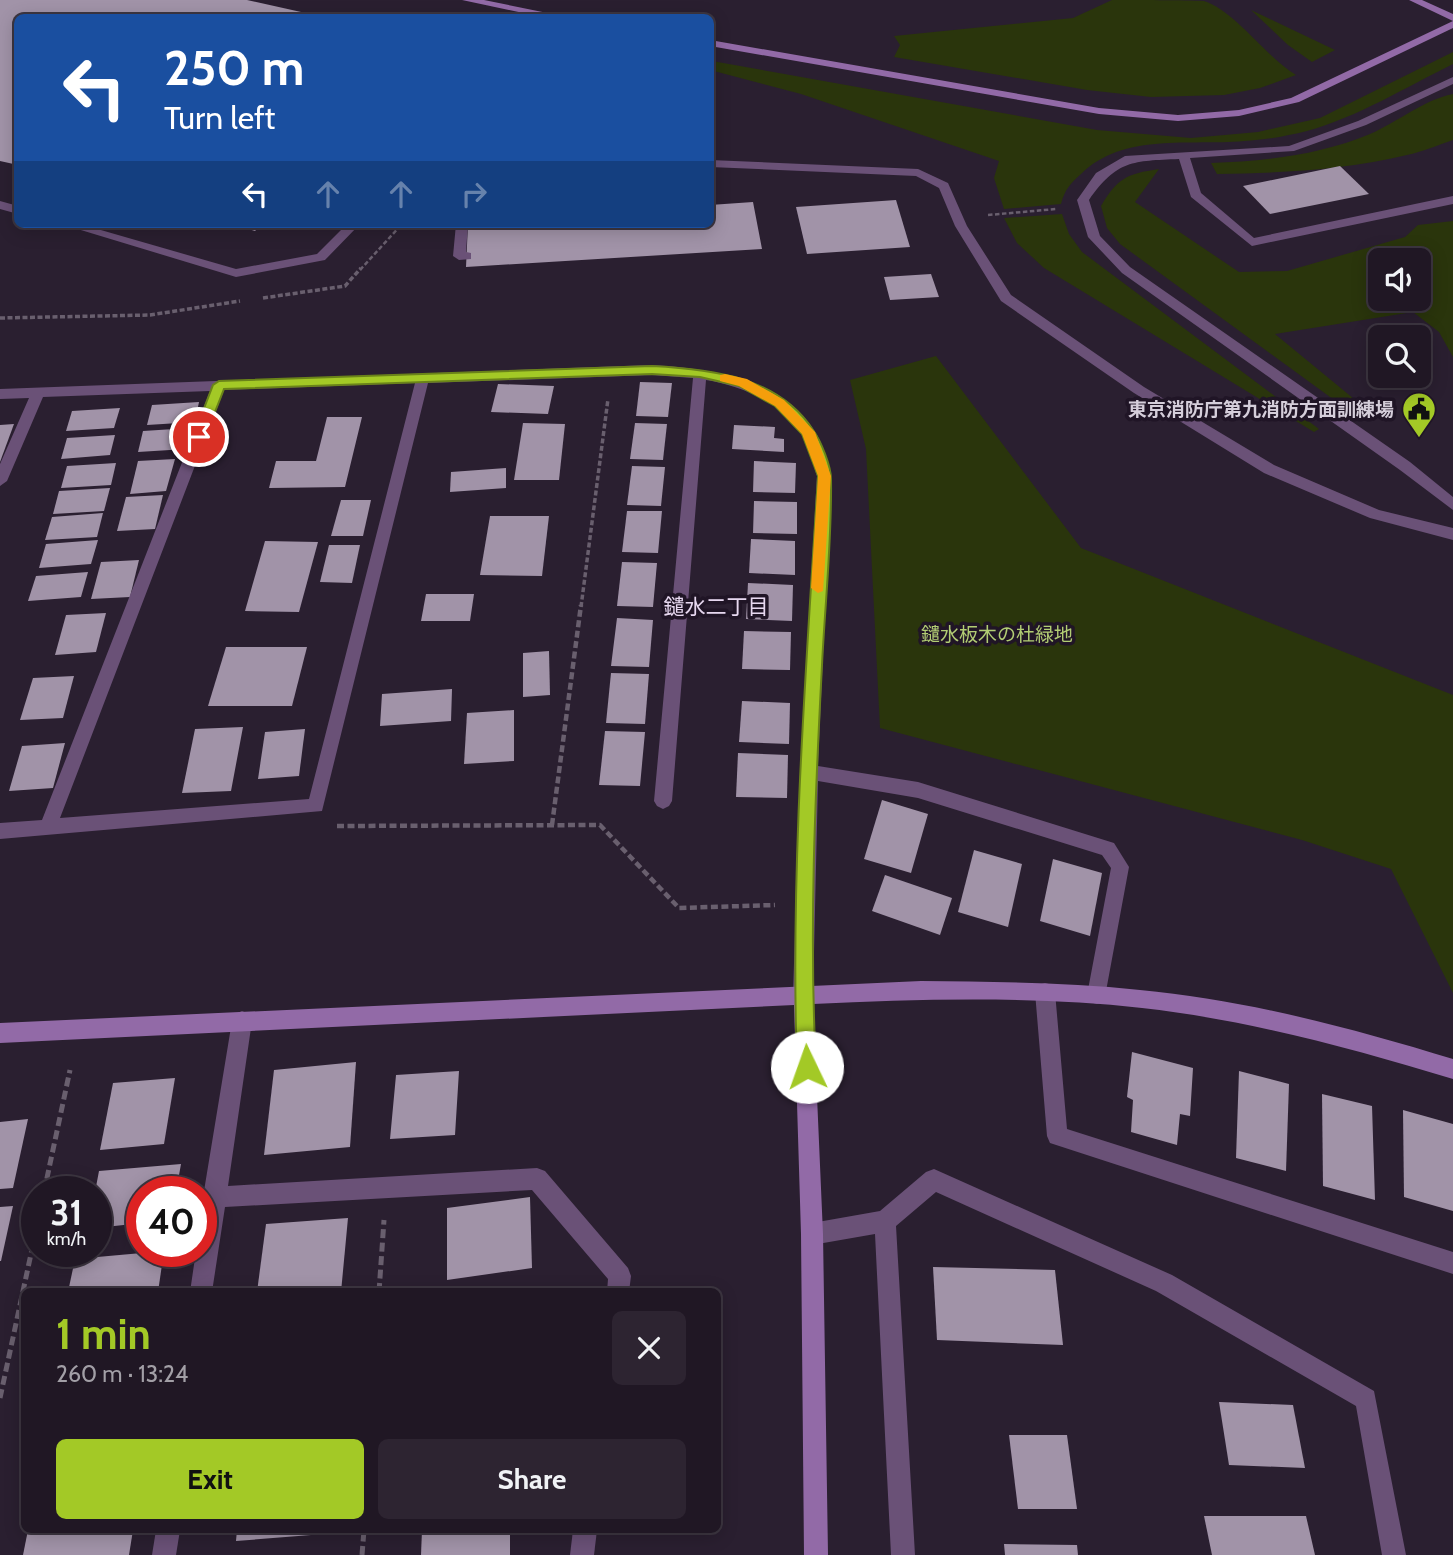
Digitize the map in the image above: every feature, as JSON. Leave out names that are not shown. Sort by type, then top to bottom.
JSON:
[{"type":"street","points":[[467,0],[531,14]]},
{"type":"street","points":[[1414,0],[1453,18]]},
{"type":"street","points":[[714,44],[1099,111],[1178,118],[1239,113],[1295,100],[1453,24]]},
{"type":"street","points":[[1453,80],[1362,123],[1290,149],[1129,159],[1100,176],[1083,200],[1094,237],[1126,270],[1405,466],[1453,505]]},
{"type":"street","points":[[1184,156],[1195,194],[1252,243],[1453,200]]},
{"type":"street","points":[[714,163],[918,173],[944,186],[958,218],[1006,298],[1139,390],[1269,469],[1375,514],[1453,534]]},
{"type":"street","points":[[81,228],[236,273],[321,257],[350,228]]},
{"type":"street","points":[[462,228],[459,256],[467,256]]},
{"type":"street","points":[[0,394],[612,371],[700,373],[743,382],[780,403],[808,432],[824,476],[809,772],[803,995],[813,1234],[816,1555]]},
{"type":"street","points":[[663,801],[700,373]]},
{"type":"street","points":[[0,831],[316,806],[423,377]]},
{"type":"street","points":[[48,827],[219,385]]},
{"type":"street","points":[[0,481],[38,392]]},
{"type":"street","points":[[809,772],[918,790],[1108,849],[1120,867],[1097,995]]},
{"type":"street","points":[[0,1033],[921,990],[1045,992],[1190,1005],[1279,1021],[1390,1049],[1453,1069]]},
{"type":"street","points":[[1045,992],[1057,1136],[1453,1263]]},
{"type":"street","points":[[217,1178],[242,1021]]},
{"type":"street","points":[[217,1197],[537,1179],[620,1276],[618,1288]]},
{"type":"street","points":[[813,1234],[884,1220],[934,1180],[1164,1283],[1366,1399],[1394,1555]]},
{"type":"street","points":[[884,1220],[903,1555]]},
{"type":"street","points":[[202,1288],[204,1267]]},
{"type":"street","points":[[164,1555],[168,1533]]},
{"type":"street","points":[[582,1555],[585,1533]]},
{"type":"path","points":[[958,218],[1084,206]]},
{"type":"path","points":[[254,299],[345,286],[397,228]]},
{"type":"path","points":[[0,318],[150,315],[241,301]]},
{"type":"path","points":[[552,825],[612,371]]},
{"type":"path","points":[[316,806],[338,827],[600,825],[679,908],[805,904]]},
{"type":"path","points":[[47,1176],[70,1070]]},
{"type":"path","points":[[379,1288],[386,1188]]},
{"type":"path","points":[[24,1288],[28,1267]]},
{"type":"path","points":[[0,1398],[21,1300]]},
{"type":"path","points":[[362,1555],[364,1533]]},
{"type":"green space","points":[[1112,0],[1204,1],[1227,14],[1296,75],[1260,88],[1224,95],[1151,97],[1087,90],[894,57],[900,45],[894,36],[1073,18]]},
{"type":"green space","points":[[1251,10],[1335,50],[1312,62],[1288,45]]},
{"type":"green space","points":[[1453,52],[1453,64],[1363,110],[1326,125],[1260,140],[1137,146],[1098,161],[1071,184],[1061,204],[1004,209],[994,178],[999,161],[801,94],[714,71],[714,61],[1097,130],[1191,138],[1258,132],[1320,118]]},
{"type":"green space","points":[[1453,94],[1453,140],[1418,152],[1360,164],[1288,172],[1217,174],[1211,163],[1252,161],[1332,147],[1370,134],[1431,101]]},
{"type":"green space","points":[[1159,169],[1135,202],[1239,272],[1287,271],[1405,237],[1418,225],[1453,221],[1453,357],[1439,332],[1413,312],[1275,334],[1365,408],[1352,413],[1120,244],[1107,228],[1101,206],[1118,183],[1131,176]]},
{"type":"green space","points":[[1062,214],[1069,234],[1082,252],[1319,429],[1314,432],[1044,268],[1017,243],[1004,218]]},
{"type":"green space","name":"鑓水板木の杜緑地","points":[[936,356],[1081,548],[1453,695],[1453,993],[1391,869],[1302,840],[880,728],[866,449],[850,380]]},
{"type":"building","points":[[0,0],[247,0],[310,14],[14,14],[14,164],[0,161]]},
{"type":"building","points":[[1340,166],[1369,194],[1270,214],[1243,186]]},
{"type":"building","points":[[896,200],[910,247],[807,254],[796,207]]},
{"type":"building","points":[[753,202],[762,249],[466,267],[468,228],[714,228],[714,205]]},
{"type":"building","points":[[931,274],[939,297],[890,300],[884,277]]},
{"type":"building","points":[[640,382],[672,383],[668,417],[636,416]]},
{"type":"building","points":[[498,384],[554,386],[548,414],[491,412]]},
{"type":"building","points":[[199,402],[195,422],[147,425],[152,405]]},
{"type":"building","points":[[120,408],[114,428],[66,431],[72,411]]},
{"type":"building","points":[[327,417],[362,417],[345,487],[269,488],[276,461],[316,461]]},
{"type":"building","points":[[523,423],[565,424],[559,480],[514,480]]},
{"type":"building","points":[[635,423],[667,424],[663,460],[630,459]]},
{"type":"building","points":[[14,424],[0,462],[0,425]]},
{"type":"building","points":[[734,425],[775,427],[774,438],[784,439],[784,452],[732,449]]},
{"type":"building","points":[[190,428],[186,449],[138,452],[143,431]]},
{"type":"building","points":[[115,435],[110,455],[61,459],[67,438]]},
{"type":"building","points":[[175,459],[166,491],[130,494],[138,461]]},
{"type":"building","points":[[754,461],[796,463],[795,493],[753,492]]},
{"type":"building","points":[[116,463],[111,485],[61,488],[67,466]]},
{"type":"building","points":[[632,466],[665,467],[661,506],[627,505]]},
{"type":"building","points":[[506,468],[506,488],[450,492],[451,472]]},
{"type":"building","points":[[110,488],[104,511],[53,514],[59,491]]},
{"type":"building","points":[[163,495],[155,529],[117,531],[126,497]]},
{"type":"building","points":[[341,500],[371,500],[363,536],[331,536]]},
{"type":"building","points":[[754,501],[797,502],[797,534],[753,533]]},
{"type":"building","points":[[627,511],[662,511],[658,553],[622,552]]},
{"type":"building","points":[[103,513],[97,537],[45,540],[52,517]]},
{"type":"building","points":[[490,516],[549,516],[542,576],[480,575]]},
{"type":"building","points":[[751,539],[795,541],[795,575],[749,573]]},
{"type":"building","points":[[98,540],[91,564],[39,568],[46,544]]},
{"type":"building","points":[[265,541],[318,542],[299,612],[245,611]]},
{"type":"building","points":[[329,545],[360,545],[352,583],[320,582]]},
{"type":"building","points":[[139,560],[130,597],[91,599],[101,562]]},
{"type":"building","points":[[622,562],[657,563],[653,607],[617,606]]},
{"type":"building","points":[[88,572],[81,597],[28,601],[36,576]]},
{"type":"building","points":[[748,583],[793,585],[792,621],[746,619]]},
{"type":"building","points":[[426,594],[474,594],[470,621],[421,621]]},
{"type":"building","points":[[106,613],[96,652],[55,655],[66,615]]},
{"type":"building","points":[[617,618],[653,620],[649,667],[611,666]]},
{"type":"building","points":[[744,631],[791,632],[790,670],[742,669]]},
{"type":"building","points":[[226,647],[307,647],[292,706],[208,706]]},
{"type":"building","points":[[549,651],[550,695],[523,697],[523,653]]},
{"type":"building","points":[[611,673],[649,674],[645,724],[606,723]]},
{"type":"building","points":[[74,676],[63,718],[20,720],[33,678]]},
{"type":"building","points":[[452,689],[451,721],[380,726],[382,694]]},
{"type":"building","points":[[742,701],[790,703],[789,744],[739,742]]},
{"type":"building","points":[[514,710],[514,761],[464,764],[467,713]]},
{"type":"building","points":[[243,727],[231,791],[182,793],[195,729]]},
{"type":"building","points":[[305,729],[299,776],[258,779],[265,732]]},
{"type":"building","points":[[605,731],[645,732],[640,786],[599,785]]},
{"type":"building","points":[[65,743],[53,788],[9,791],[22,746]]},
{"type":"building","points":[[738,753],[788,755],[787,798],[736,797]]},
{"type":"building","points":[[882,800],[928,814],[911,873],[864,859]]},
{"type":"building","points":[[974,850],[1022,864],[1008,927],[958,912]]},
{"type":"building","points":[[1053,859],[1102,873],[1090,936],[1040,921]]},
{"type":"building","points":[[885,875],[952,898],[940,935],[872,911]]},
{"type":"building","points":[[1132,1052],[1193,1068],[1190,1116],[1180,1114],[1177,1145],[1131,1132],[1133,1100],[1127,1097]]},
{"type":"building","points":[[356,1062],[350,1147],[264,1155],[274,1070]]},
{"type":"building","points":[[459,1071],[455,1135],[390,1139],[396,1075]]},
{"type":"building","points":[[1239,1071],[1289,1084],[1286,1171],[1236,1158]]},
{"type":"building","points":[[175,1078],[164,1144],[100,1150],[113,1083]]},
{"type":"building","points":[[1322,1094],[1372,1106],[1375,1200],[1323,1186]]},
{"type":"building","points":[[1403,1110],[1453,1124],[1453,1211],[1404,1197]]},
{"type":"building","points":[[28,1119],[13,1188],[0,1189],[0,1122]]},
{"type":"building","points":[[181,1164],[179,1176],[126,1176],[126,1225],[112,1226],[112,1176],[98,1176],[99,1171]]},
{"type":"building","points":[[530,1197],[532,1268],[447,1280],[447,1208]]},
{"type":"building","points":[[13,1206],[1,1261],[0,1261],[0,1207]]},
{"type":"building","points":[[348,1218],[341,1288],[258,1288],[266,1224]]},
{"type":"building","points":[[126,1254],[126,1267],[162,1267],[159,1288],[69,1288],[73,1267],[112,1267],[112,1256]]},
{"type":"building","points":[[933,1267],[1055,1270],[1063,1345],[937,1340]]},
{"type":"building","points":[[1219,1402],[1293,1405],[1305,1468],[1229,1465]]},
{"type":"building","points":[[1009,1435],[1067,1435],[1077,1509],[1018,1509]]},
{"type":"building","points":[[1204,1516],[1306,1516],[1315,1555],[1212,1555]]},
{"type":"building","points":[[27,1533],[133,1533],[129,1555],[23,1555]]},
{"type":"building","points":[[237,1533],[311,1533],[311,1535],[236,1541]]},
{"type":"building","points":[[422,1533],[510,1533],[510,1555],[421,1555]]},
{"type":"building","points":[[1004,1544],[1077,1545],[1078,1555],[1005,1555]]},
{"type":"slow traffic","points":[[725,378],[743,382],[780,403],[808,432],[824,476],[818,588]]},
{"type":"place","name":"東京消防庁第九消防方面訓練場","points":[[1419,439]]},
{"type":"district","name":"鑓水二丁目","points":[[716,606]]},
{"type":"route","points":[[199,437],[219,385],[652,370],[700,373],[743,382],[780,403],[808,432],[824,476],[809,772],[803,995],[807,1067]]}]
